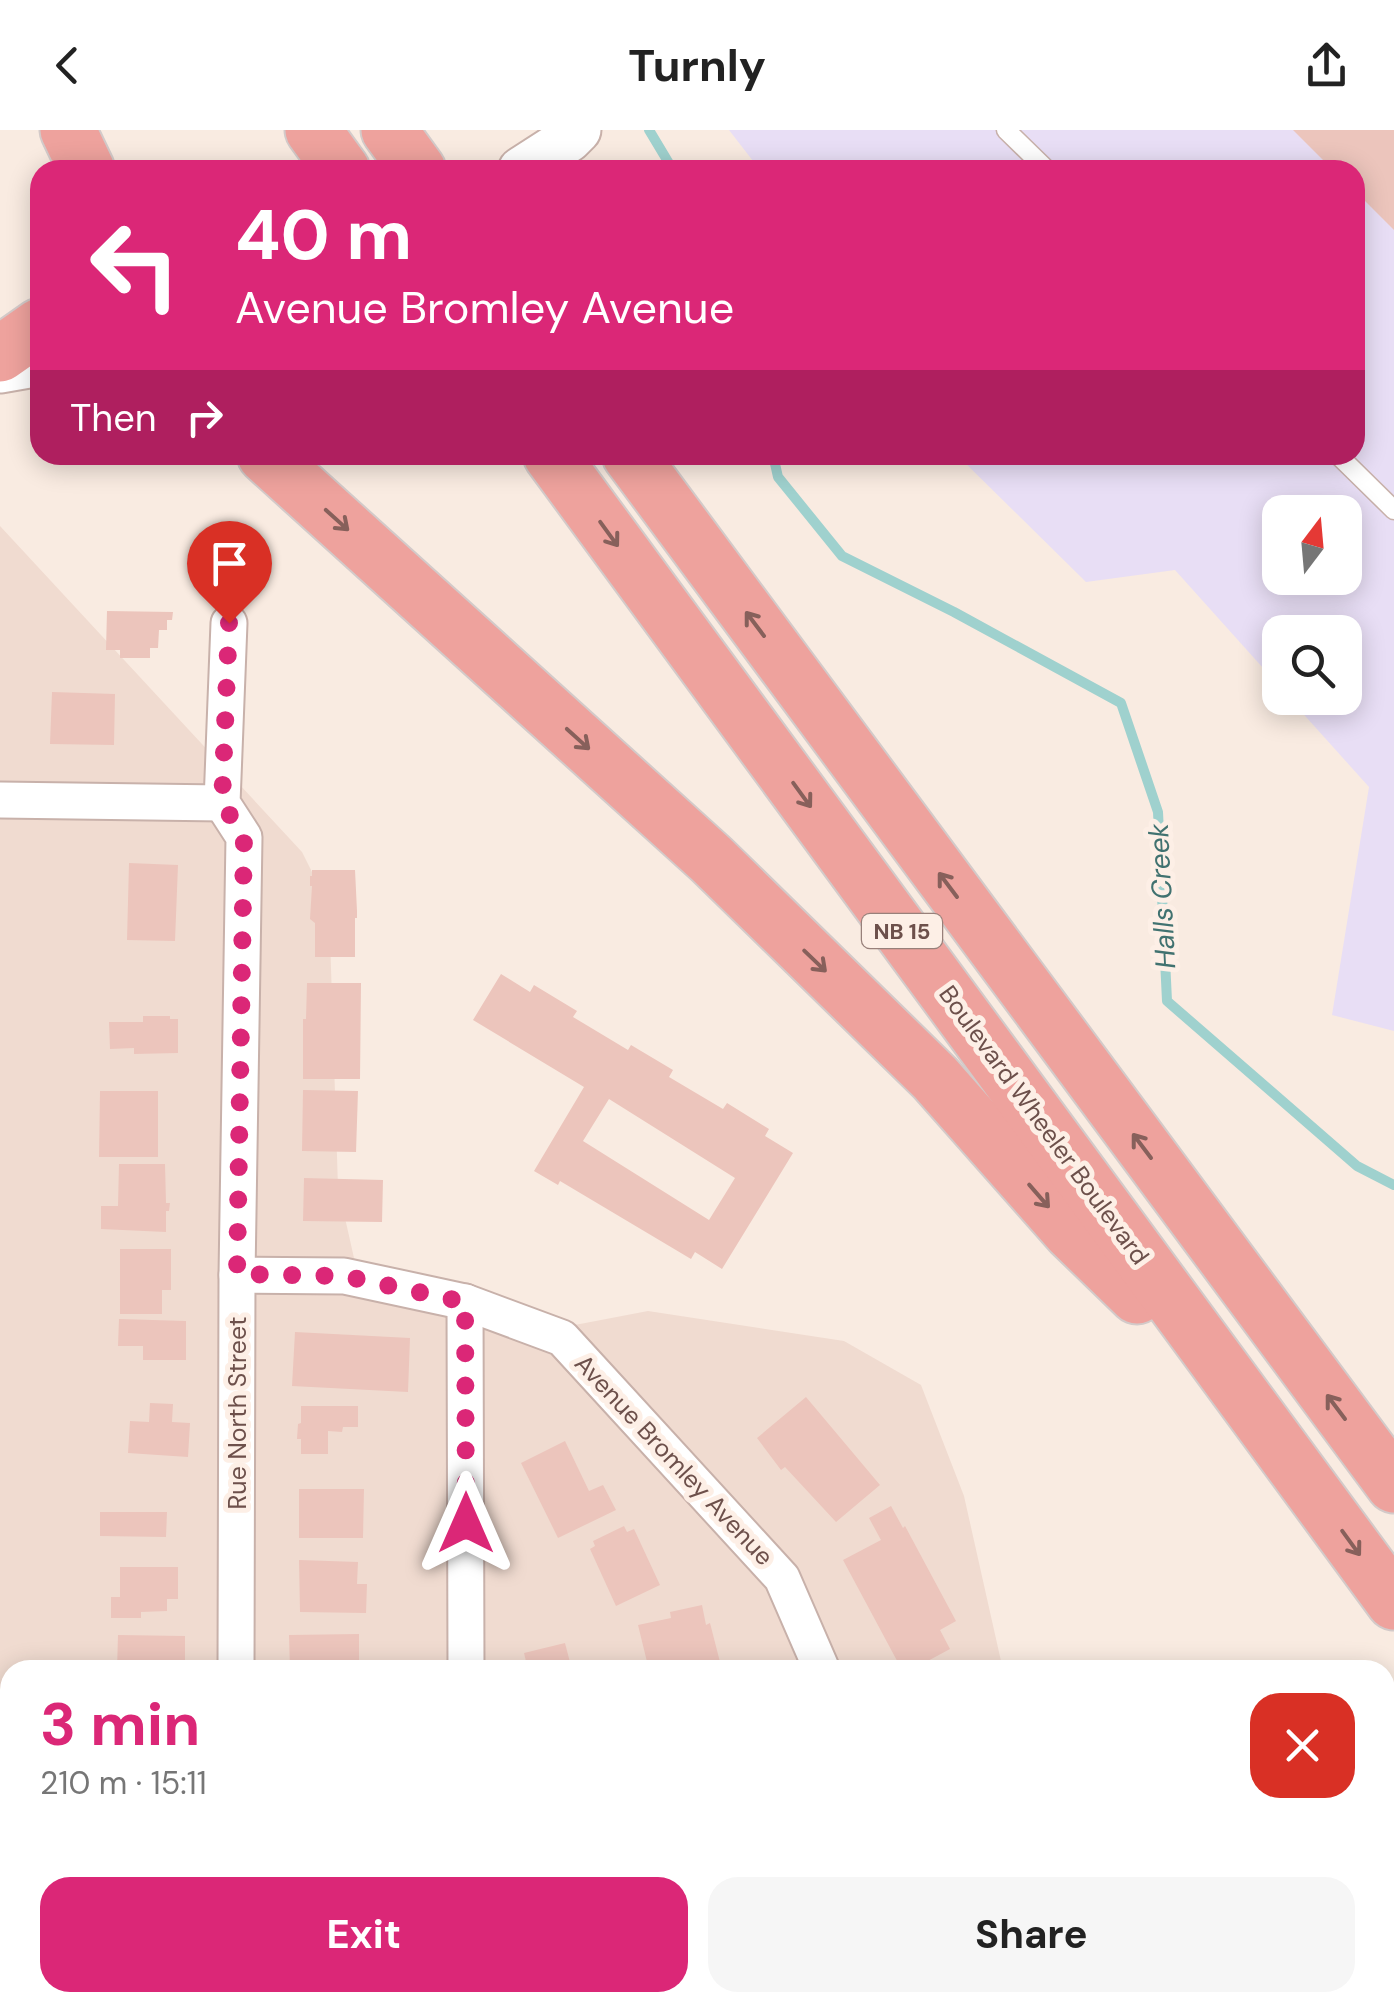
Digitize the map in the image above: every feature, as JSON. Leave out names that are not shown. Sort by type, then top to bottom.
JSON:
[{"type":"highway","points":[[68,130],[74,160]]},
{"type":"highway","points":[[68,130],[82,160]]},
{"type":"highway","points":[[312,130],[334,160]]},
{"type":"highway","points":[[389,130],[411,160]]},
{"type":"highway","points":[[431,130],[452,160]]},
{"type":"highway","points":[[0,354],[30,333]]},
{"type":"highway","points":[[276,465],[711,859],[935,1078],[1070,1232],[1252,1408]]},
{"type":"highway","name":"Boulevard Wheeler Boulevard","points":[[559,465],[1394,1602]]},
{"type":"highway","name":"NB 15","points":[[637,465],[1394,1485]]},
{"type":"highway","points":[[650,465],[692,539]]},
{"type":"street","points":[[535,160],[578,130]]},
{"type":"street","points":[[0,370],[30,366]]},
{"type":"street","name":"Rue North Street","points":[[229,623],[222,803],[244,837],[236,1660]]},
{"type":"street","points":[[0,800],[222,803]]},
{"type":"street","name":"Avenue Bromley Avenue","points":[[237,1274],[344,1276],[465,1302],[562,1338],[782,1578],[818,1660]]},
{"type":"street","points":[[465,1302],[466,1660]]},
{"type":"lane","points":[[1006,130],[1037,160]]},
{"type":"lane","points":[[1348,465],[1394,510]]},
{"type":"shaded area","points":[[729,130],[1394,130],[1394,1031],[1332,1015],[1369,787],[1304,715],[1362,715],[1362,615],[1262,615],[1262,667],[1175,570],[1086,582],[967,465],[1365,465],[1365,160],[752,160]]},
{"type":"shaded area","points":[[0,526],[302,852],[329,906],[338,1187],[354,1258],[377,1287],[512,1337],[648,1311],[844,1341],[921,1385],[964,1496],[1001,1660],[0,1660]]},
{"type":"building","points":[[1293,130],[1394,130],[1394,230],[1365,201],[1365,160],[1323,160]]},
{"type":"building","points":[[107,611],[173,612],[172,620],[167,620],[167,630],[159,630],[158,648],[150,648],[150,658],[120,658],[120,650],[106,650]]},
{"type":"building","points":[[52,692],[115,694],[114,745],[50,744]]},
{"type":"building","points":[[129,863],[178,865],[175,941],[127,940]]},
{"type":"building","points":[[312,870],[355,870],[355,957],[315,957],[315,923],[310,919]]},
{"type":"building","points":[[501,974],[530,992],[534,985],[577,1011],[573,1017],[628,1050],[631,1045],[673,1070],[669,1077],[723,1109],[727,1103],[769,1129],[765,1136],[793,1153],[722,1269],[695,1252],[691,1259],[560,1181],[558,1185],[534,1171],[584,1087],[473,1020]],"holes":[[[609,1099],[735,1178],[709,1220],[583,1141]]]},
{"type":"building","points":[[307,983],[361,983],[360,1079],[303,1079]]},
{"type":"building","points":[[143,1016],[178,1019],[178,1053],[134,1054],[134,1048],[110,1049],[109,1022],[143,1022]]},
{"type":"building","points":[[303,1090],[358,1091],[356,1152],[302,1151]]},
{"type":"building","points":[[100,1091],[158,1091],[158,1157],[99,1157]]},
{"type":"building","points":[[119,1164],[165,1164],[166,1203],[170,1203],[166,1232],[101,1229],[101,1206],[118,1206]]},
{"type":"building","points":[[304,1178],[383,1180],[382,1222],[303,1221]]},
{"type":"building","points":[[120,1249],[171,1249],[171,1290],[162,1290],[162,1314],[120,1314]]},
{"type":"building","points":[[119,1319],[186,1321],[186,1360],[143,1360],[143,1346],[118,1346]]},
{"type":"building","points":[[295,1332],[410,1338],[408,1392],[292,1386]]},
{"type":"building","points":[[806,1397],[880,1485],[836,1522],[785,1467],[781,1470],[757,1438]]},
{"type":"building","points":[[150,1403],[173,1404],[172,1422],[190,1423],[188,1457],[128,1453],[130,1421],[149,1422]]},
{"type":"building","points":[[301,1406],[358,1406],[358,1427],[328,1431],[328,1454],[301,1454],[301,1439],[297,1439]]},
{"type":"building","points":[[565,1441],[589,1491],[603,1485],[616,1510],[558,1538],[521,1463]]},
{"type":"building","points":[[299,1489],[364,1489],[363,1538],[299,1538]]},
{"type":"building","points":[[891,1506],[956,1621],[940,1630],[950,1649],[930,1660],[897,1660],[843,1560],[881,1540],[869,1518]]},
{"type":"building","points":[[100,1512],[167,1512],[166,1537],[100,1536]]},
{"type":"building","points":[[624,1526],[627,1532],[634,1529],[660,1585],[616,1606],[590,1549],[595,1546],[593,1541]]},
{"type":"building","points":[[299,1560],[358,1562],[357,1584],[367,1584],[366,1613],[300,1612]]},
{"type":"building","points":[[120,1567],[178,1567],[178,1599],[167,1599],[167,1611],[141,1612],[141,1618],[111,1618],[111,1597],[120,1597]]},
{"type":"building","points":[[702,1605],[719,1660],[647,1660],[638,1625],[671,1618],[670,1612]]},
{"type":"building","points":[[359,1634],[359,1660],[290,1660],[289,1635]]},
{"type":"building","points":[[118,1635],[185,1636],[185,1660],[117,1660]]},
{"type":"building","points":[[565,1643],[569,1660],[526,1660],[524,1653]]},
{"type":"waterway","name":"Halls Creek","points":[[649,130],[667,160]]},
{"type":"waterway","name":"Halls Creek","points":[[775,465],[778,477],[842,556],[1121,703],[1158,812],[1167,1001],[1357,1166],[1394,1185]]},
{"type":"route","points":[[229,623],[222,803],[244,837],[237,1274],[344,1276],[465,1302],[466,1523]]}]
